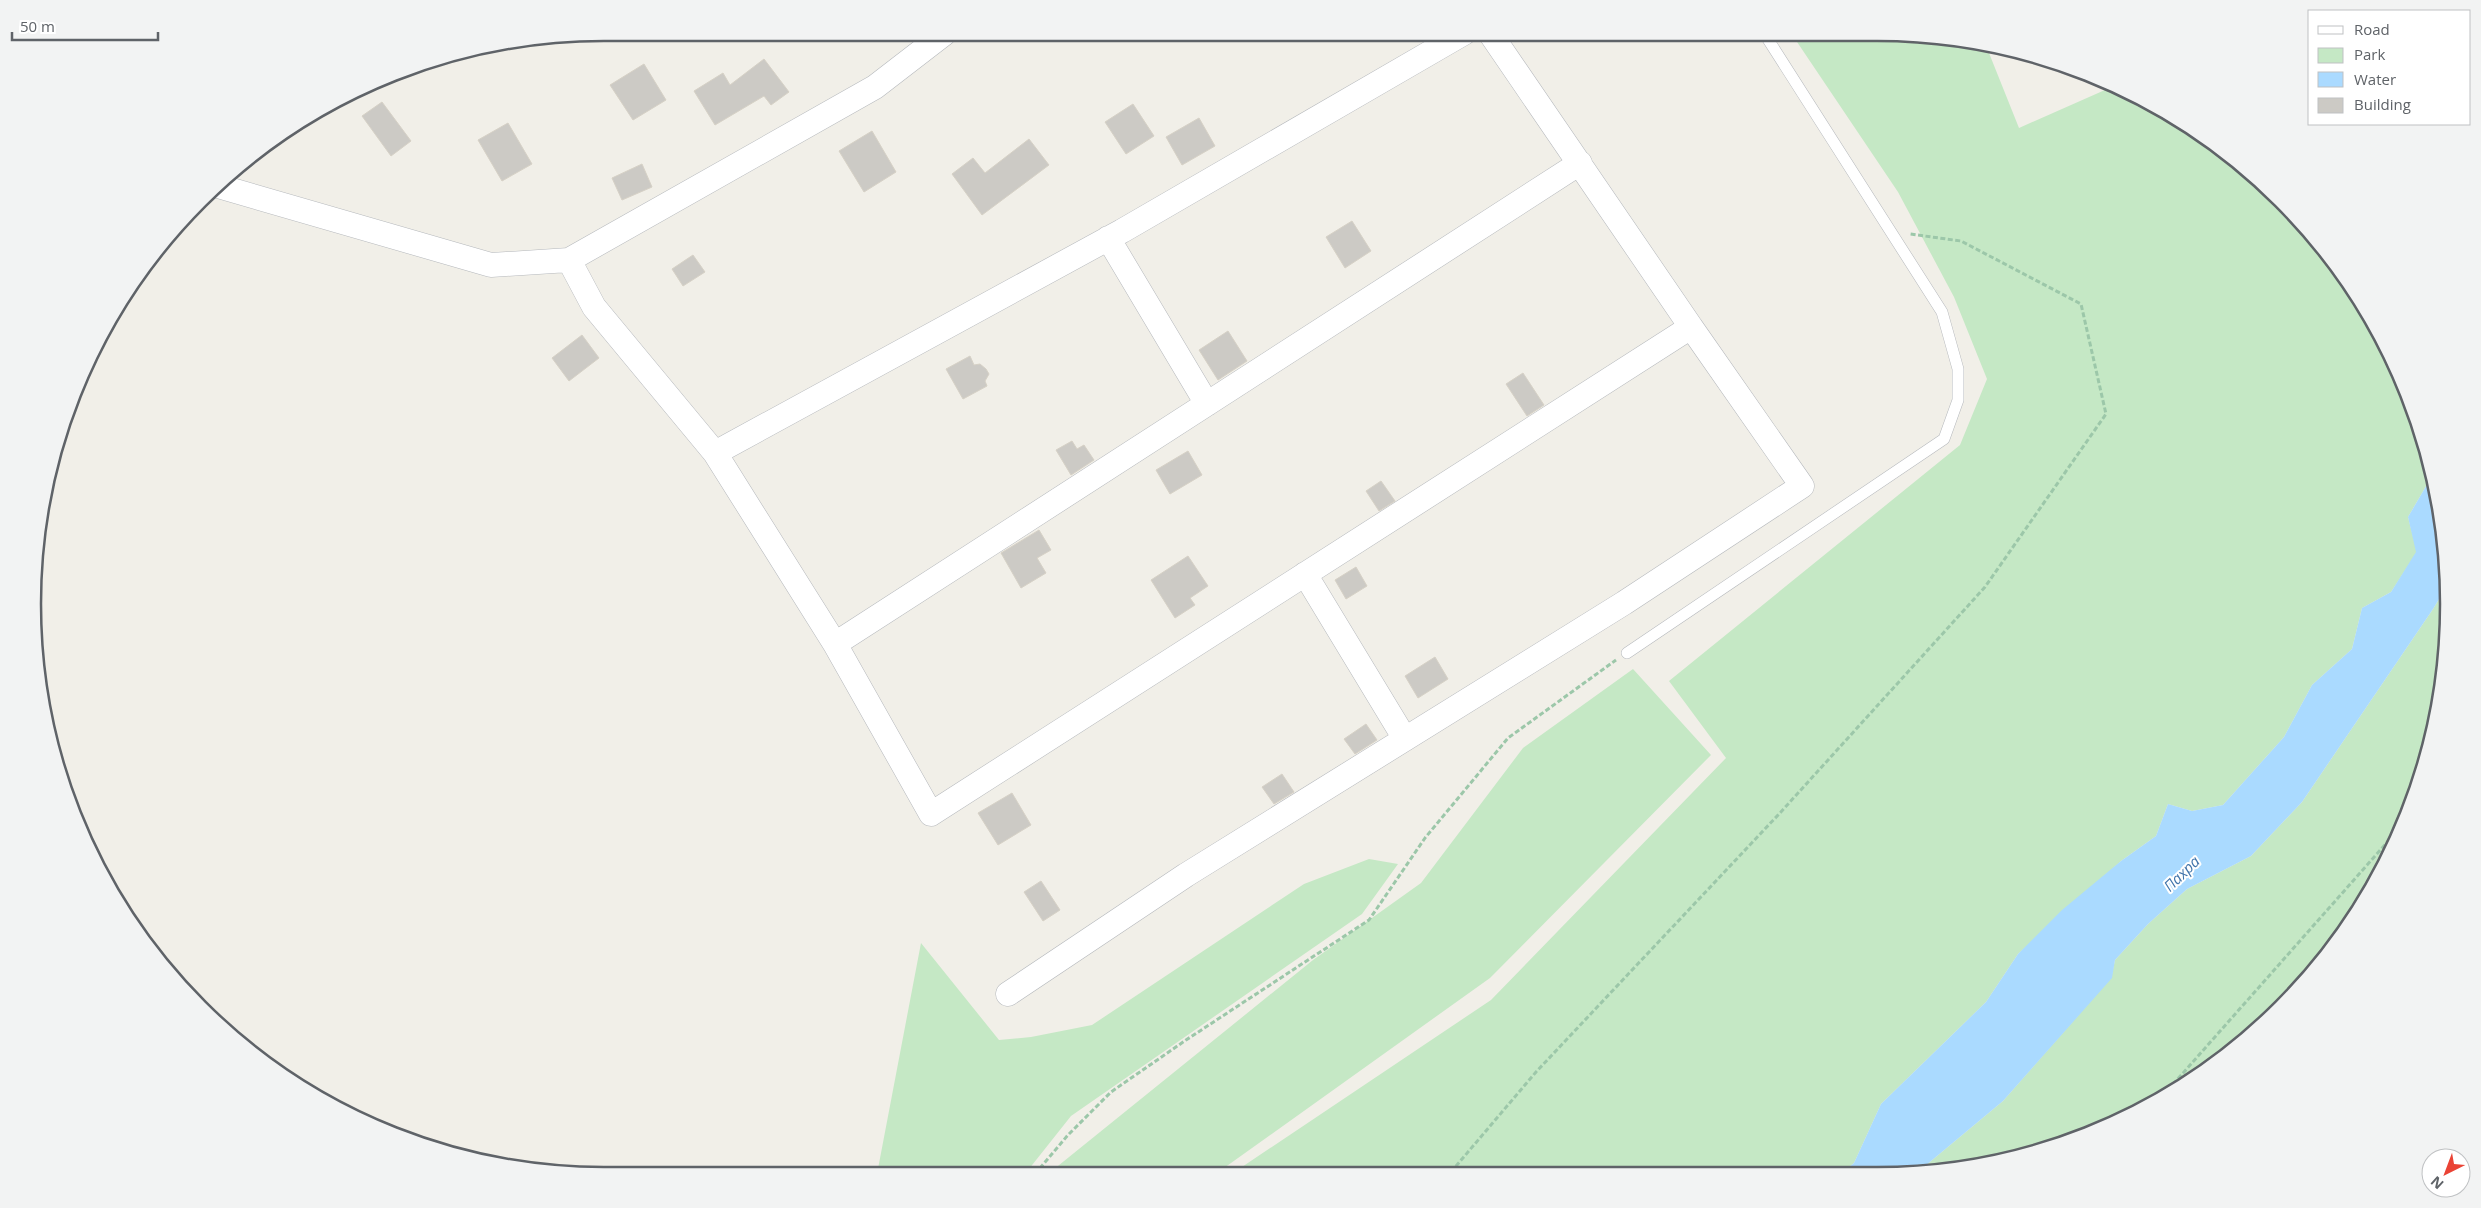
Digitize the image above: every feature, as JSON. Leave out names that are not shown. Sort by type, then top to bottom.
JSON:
[{"type":"street","points":[[225,188],[491,265],[569,260],[875,87],[934,41]]},
{"type":"street","points":[[715,453],[1108,238],[1448,41]]},
{"type":"street","points":[[1008,994],[1186,875],[1624,603],[1802,486],[1496,41]]},
{"type":"street","points":[[835,644],[1580,163]]},
{"type":"street","points":[[1108,238],[1207,404]]},
{"type":"street","points":[[569,260],[594,307],[715,453],[835,644],[930,814],[1691,327]]},
{"type":"street","points":[[1305,574],[1405,739]]},
{"type":"lane","points":[[1627,653],[1944,439],[1958,400],[1958,369],[1942,312],[1770,41]]},
{"type":"path","points":[[1456,1167],[1536,1072],[1779,814],[1985,587],[2106,414],[2081,304],[1961,241],[1892,231]]},
{"type":"path","points":[[1042,1167],[1111,1092],[1186,1040],[1369,920],[1425,838],[1508,738],[1627,653]]},
{"type":"path","points":[[2177,1080],[2386,843]]},
{"type":"green space","points":[[1796,41],[1914,42],[1989,52],[2019,128],[2105,90],[2126,99],[2190,136],[2220,158],[2275,206],[2323,261],[2345,291],[2364,323],[2382,355],[2397,389],[2421,458],[2427,485],[2408,517],[2417,552],[2391,592],[2362,608],[2352,649],[2312,685],[2284,737],[2223,805],[2192,811],[2168,804],[2156,836],[2121,861],[2018,954],[1986,1002],[1881,1104],[1854,1163],[1849,1167],[1242,1167],[1491,1000],[1726,758],[1669,681],[1960,445],[1987,379],[1954,297],[1898,192]]},
{"type":"green space","points":[[2440,598],[2439,641],[2435,677],[2421,750],[2410,785],[2382,853],[2364,885],[2345,917],[2300,975],[2275,1002],[2220,1050],[2190,1072],[2126,1109],[2058,1137],[2023,1148],[1987,1156],[1927,1165],[2003,1101],[2111,978],[2115,960],[2148,924],[2187,889],[2251,856],[2302,802]]},
{"type":"green space","points":[[1633,669],[1711,755],[1490,978],[1225,1167],[1057,1167],[1313,960],[1421,883],[1523,748]]},
{"type":"green space","points":[[1369,859],[1398,864],[1362,914],[1071,1116],[1031,1167],[878,1167],[921,943],[999,1040],[1031,1037],[1092,1025],[1304,884]]},
{"type":"water","name":"Пахра","points":[[2427,485],[2435,531],[2440,598],[2302,802],[2251,856],[2187,889],[2148,924],[2115,960],[2112,978],[2003,1101],[1927,1165],[1849,1167],[1854,1163],[1881,1104],[1986,1002],[2018,954],[2062,910],[2121,861],[2156,836],[2168,804],[2192,811],[2223,805],[2284,737],[2312,685],[2352,649],[2362,608],[2391,592],[2416,552],[2408,517]]},
{"type":"building","points":[[764,59],[789,92],[771,105],[764,96],[715,125],[694,91],[723,73],[730,85]]},
{"type":"building","points":[[644,64],[666,100],[633,120],[610,85]]},
{"type":"building","points":[[382,102],[411,141],[391,156],[362,116]]},
{"type":"building","points":[[1133,104],[1154,136],[1126,154],[1105,122]]},
{"type":"building","points":[[1199,118],[1215,146],[1182,165],[1166,137]]},
{"type":"building","points":[[508,123],[532,164],[502,181],[478,140]]},
{"type":"building","points":[[872,131],[896,172],[864,192],[839,151]]},
{"type":"building","points":[[1029,139],[1049,165],[982,215],[952,174],[973,158],[985,173]]},
{"type":"building","points":[[642,164],[652,187],[622,200],[612,178]]},
{"type":"building","points":[[1352,221],[1371,251],[1345,268],[1326,237]]},
{"type":"building","points":[[693,255],[705,272],[683,286],[672,269]]},
{"type":"building","points":[[1228,331],[1247,361],[1218,380],[1199,350]]},
{"type":"building","points":[[582,335],[599,358],[569,381],[552,358]]},
{"type":"building","points":[[970,356],[974,365],[980,364],[989,374],[985,381],[987,386],[963,399],[946,369]]},
{"type":"building","points":[[1523,373],[1544,405],[1527,416],[1506,384]]},
{"type":"building","points":[[1072,441],[1077,449],[1084,445],[1094,460],[1071,475],[1056,450]]},
{"type":"building","points":[[1188,451],[1202,475],[1170,494],[1156,470]]},
{"type":"building","points":[[1381,481],[1395,501],[1379,511],[1366,491]]},
{"type":"building","points":[[1039,530],[1051,550],[1037,558],[1046,573],[1021,588],[1001,553]]},
{"type":"building","points":[[1188,556],[1208,586],[1190,598],[1195,605],[1175,618],[1151,580]]},
{"type":"building","points":[[1356,567],[1367,586],[1346,599],[1335,580]]},
{"type":"building","points":[[1435,657],[1448,679],[1418,698],[1405,676]]},
{"type":"building","points":[[1366,724],[1377,740],[1355,754],[1344,739]]},
{"type":"building","points":[[1282,774],[1294,792],[1274,804],[1262,787]]},
{"type":"building","points":[[1012,793],[1031,825],[998,845],[978,813]]},
{"type":"building","points":[[1041,881],[1060,910],[1043,921],[1024,892]]}]
